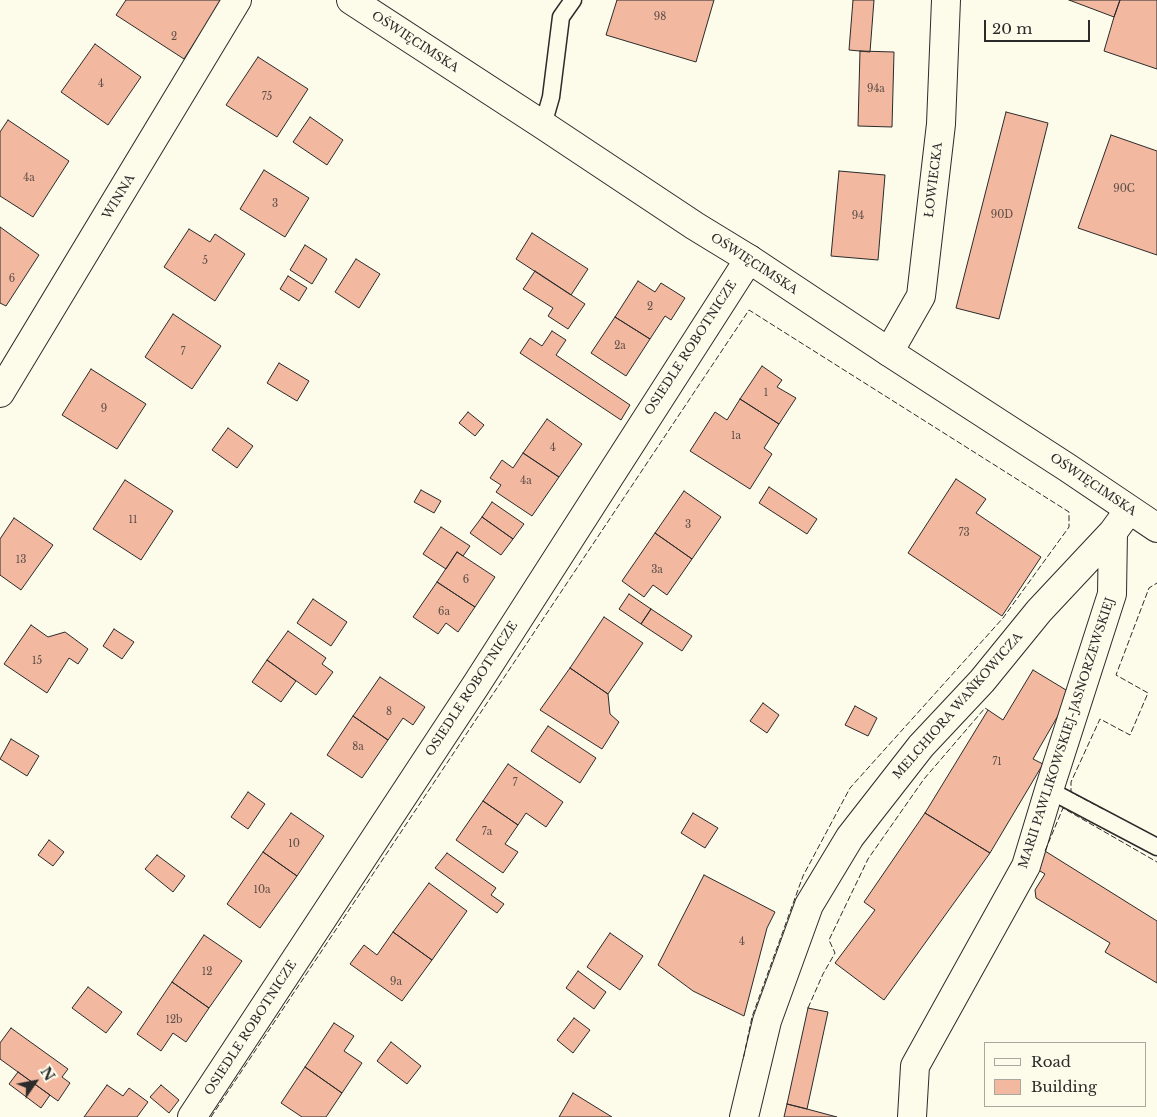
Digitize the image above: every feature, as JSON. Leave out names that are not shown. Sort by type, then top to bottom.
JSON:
[{"type":"street","name":"WINNA","points":[[0,393],[237,0]]},
{"type":"street","name":"OŚWIĘCIMSKA","points":[[350,0],[749,259],[1157,528]]},
{"type":"street","name":"ŁOWIECKA","points":[[889,352],[920,296],[941,124],[946,0]]},
{"type":"street","name":"OSIEDLE ROBOTNICZE","points":[[192,1117],[476,684],[749,259]]},
{"type":"street","name":"MELCHIORA WAŃKOWICZA","points":[[744,1117],[767,1021],[809,905],[850,837],[921,746],[982,681],[1039,611],[1113,532],[1129,510]]},
{"type":"street","name":"MARII PAWLIKOWSKIEJ-JASNORZEWSKIEJ","points":[[912,1117],[915,1066],[1026,866],[1048,790],[1112,594],[1113,532]]},
{"type":"lane","points":[[543,125],[550,97],[561,17],[572,0]]},
{"type":"lane","points":[[1048,790],[1157,848]]},
{"type":"building","points":[[126,0],[222,0],[184,59],[116,15]]},
{"type":"building","points":[[617,0],[714,0],[696,62],[606,35]]},
{"type":"building","points":[[853,0],[874,0],[870,52],[849,50]]},
{"type":"building","points":[[1069,0],[1120,0],[1114,17]]},
{"type":"building","points":[[1120,0],[1157,0],[1157,69],[1104,51]]},
{"type":"building","points":[[95,44],[141,77],[108,125],[61,92]]},
{"type":"building","points":[[860,51],[894,52],[892,127],[858,126]]},
{"type":"building","points":[[258,57],[308,89],[277,137],[226,105]]},
{"type":"building","points":[[1006,112],[1048,123],[999,319],[956,308]]},
{"type":"building","points":[[310,117],[343,140],[327,165],[293,142]]},
{"type":"building","points":[[8,120],[69,161],[33,217],[0,196],[0,132]]},
{"type":"building","points":[[1111,135],[1157,151],[1157,255],[1078,228]]},
{"type":"building","points":[[264,170],[309,198],[285,237],[240,209]]},
{"type":"building","points":[[839,171],[885,175],[878,260],[831,256]]},
{"type":"building","points":[[0,227],[39,255],[6,306],[0,303]]},
{"type":"building","points":[[189,229],[210,242],[215,234],[245,254],[215,301],[164,267]]},
{"type":"building","points":[[532,233],[588,269],[571,295],[516,259]]},
{"type":"building","points":[[305,245],[327,259],[312,284],[290,270]]},
{"type":"building","points":[[356,259],[380,274],[359,308],[335,292]]},
{"type":"building","points":[[535,271],[585,304],[568,329],[548,316],[553,308],[523,289]]},
{"type":"building","points":[[288,276],[307,288],[299,301],[280,289]]},
{"type":"building","points":[[638,281],[655,292],[661,283],[685,298],[671,320],[665,316],[650,339],[615,317]]},
{"type":"building","points":[[173,314],[221,346],[192,389],[145,357]]},
{"type":"building","points":[[615,317],[650,339],[626,376],[591,353]]},
{"type":"building","points":[[552,331],[566,340],[556,355],[630,405],[621,420],[520,353],[530,338],[542,346]]},
{"type":"building","points":[[279,363],[309,381],[297,401],[267,383]]},
{"type":"building","points":[[762,366],[782,380],[777,387],[796,398],[779,424],[740,399]]},
{"type":"building","points":[[91,369],[146,404],[117,449],[62,415]]},
{"type":"building","points":[[740,399],[779,424],[764,448],[772,454],[750,489],[690,451],[715,412],[727,420]]},
{"type":"building","points":[[468,412],[484,425],[475,436],[459,423]]},
{"type":"building","points":[[547,419],[582,444],[559,477],[523,453]]},
{"type":"building","points":[[228,428],[253,446],[237,468],[212,450]]},
{"type":"building","points":[[523,453],[559,477],[532,516],[496,492],[501,485],[490,478],[502,460],[513,468]]},
{"type":"building","points":[[956,479],[986,499],[976,513],[1041,557],[1002,616],[908,553]]},
{"type":"building","points":[[125,480],[173,511],[141,560],[93,529]]},
{"type":"building","points":[[769,487],[817,519],[807,534],[759,503]]},
{"type":"building","points":[[421,490],[441,501],[434,513],[414,502]]},
{"type":"building","points":[[684,491],[721,517],[692,559],[655,533]]},
{"type":"building","points":[[492,502],[524,524],[513,539],[482,517]]},
{"type":"building","points":[[482,517],[513,539],[501,555],[470,533]]},
{"type":"building","points":[[14,518],[53,545],[21,590],[0,575],[0,539]]},
{"type":"building","points":[[441,527],[470,546],[463,556],[457,552],[446,569],[423,554]]},
{"type":"building","points":[[655,533],[692,559],[667,595],[653,585],[644,597],[622,581]]},
{"type":"building","points":[[457,552],[495,577],[475,607],[437,582]]},
{"type":"building","points":[[437,582],[475,607],[458,632],[446,623],[438,634],[413,617]]},
{"type":"building","points":[[629,594],[651,609],[641,624],[619,609]]},
{"type":"building","points":[[313,599],[347,622],[331,646],[297,623]]},
{"type":"building","points":[[651,609],[692,636],[682,651],[641,624]]},
{"type":"building","points":[[604,617],[643,643],[608,694],[570,668]]},
{"type":"building","points":[[31,625],[48,637],[65,632],[88,649],[78,664],[69,658],[47,693],[4,664]]},
{"type":"building","points":[[114,629],[134,642],[122,659],[103,646]]},
{"type":"building","points":[[288,631],[326,658],[322,664],[333,672],[316,695],[267,660]]},
{"type":"building","points":[[267,660],[296,681],[281,702],[252,682]]},
{"type":"building","points":[[570,668],[608,694],[610,714],[619,722],[602,749],[540,710]]},
{"type":"building","points":[[1033,670],[1071,693],[1033,759],[1043,764],[990,853],[925,813],[988,710],[1003,720]]},
{"type":"building","points":[[380,677],[425,707],[413,725],[403,718],[388,740],[353,716]]},
{"type":"building","points":[[763,703],[779,715],[767,733],[750,721]]},
{"type":"building","points":[[855,706],[877,718],[868,736],[845,725]]},
{"type":"building","points":[[353,716],[388,740],[362,778],[327,755]]},
{"type":"building","points":[[548,726],[596,758],[580,783],[531,751]]},
{"type":"building","points":[[11,739],[39,756],[27,776],[0,759]]},
{"type":"building","points":[[508,764],[563,802],[546,827],[526,813],[518,825],[483,801]]},
{"type":"building","points":[[248,792],[265,804],[248,829],[231,817]]},
{"type":"building","points":[[483,801],[518,825],[505,844],[518,852],[503,873],[456,840]]},
{"type":"building","points":[[291,813],[324,836],[297,876],[263,852]]},
{"type":"building","points":[[693,813],[718,828],[705,848],[681,833]]},
{"type":"building","points":[[925,813],[990,853],[884,1000],[835,963],[875,910],[864,902]]},
{"type":"building","points":[[49,840],[64,852],[53,866],[38,855]]},
{"type":"building","points":[[1045,851],[1157,921],[1157,983],[1105,952],[1110,943],[1036,898],[1035,890],[1045,874],[1035,868]]},
{"type":"building","points":[[263,852],[297,876],[260,928],[227,904]]},
{"type":"building","points":[[447,853],[496,888],[491,895],[504,904],[497,913],[435,868]]},
{"type":"building","points":[[157,855],[185,876],[173,892],[145,869]]},
{"type":"building","points":[[704,875],[775,912],[767,928],[744,1016],[693,991],[658,965]]},
{"type":"building","points":[[429,883],[467,911],[432,960],[393,932]]},
{"type":"building","points":[[393,932],[432,960],[402,1001],[350,964],[364,945],[377,955]]},
{"type":"building","points":[[610,933],[643,956],[620,990],[587,967]]},
{"type":"building","points":[[204,935],[242,961],[209,1008],[172,982]]},
{"type":"building","points":[[578,971],[606,992],[594,1009],[566,988]]},
{"type":"building","points":[[172,982],[209,1008],[186,1042],[173,1033],[161,1051],[137,1034]]},
{"type":"building","points":[[88,987],[122,1012],[106,1033],[72,1008]]},
{"type":"building","points":[[808,1008],[828,1012],[807,1109],[787,1104]]},
{"type":"building","points":[[574,1018],[590,1030],[573,1053],[557,1040]]},
{"type":"building","points":[[334,1023],[354,1036],[344,1051],[362,1063],[342,1093],[305,1067]]},
{"type":"building","points":[[11,1028],[68,1069],[62,1077],[70,1083],[58,1101],[0,1059],[0,1043]]},
{"type":"building","points":[[391,1042],[421,1066],[407,1084],[377,1061]]},
{"type":"building","points":[[305,1067],[342,1093],[326,1117],[302,1117],[281,1103]]},
{"type":"building","points":[[18,1072],[50,1095],[41,1108],[9,1084]]},
{"type":"building","points":[[107,1085],[123,1096],[129,1088],[148,1102],[137,1117],[84,1117]]},
{"type":"building","points":[[161,1085],[179,1100],[169,1113],[150,1097]]},
{"type":"building","points":[[573,1093],[612,1117],[559,1117]]},
{"type":"building","points":[[787,1104],[807,1109],[837,1117],[784,1117]]},
{"type":"fence","points":[[211,1117],[749,310],[1069,512],[1069,527],[1003,618],[850,788],[803,876],[752,1017],[743,1060]]},
{"type":"fence","points":[[1103,809],[1071,792],[1071,782],[1100,719],[1130,735],[1148,693],[1116,675],[1149,588],[1157,583]]},
{"type":"fence","points":[[808,1008],[823,974],[835,953],[829,940],[868,859],[924,779],[985,708],[988,710]]},
{"type":"fence","points":[[1045,851],[1063,808],[1157,862]]}]
